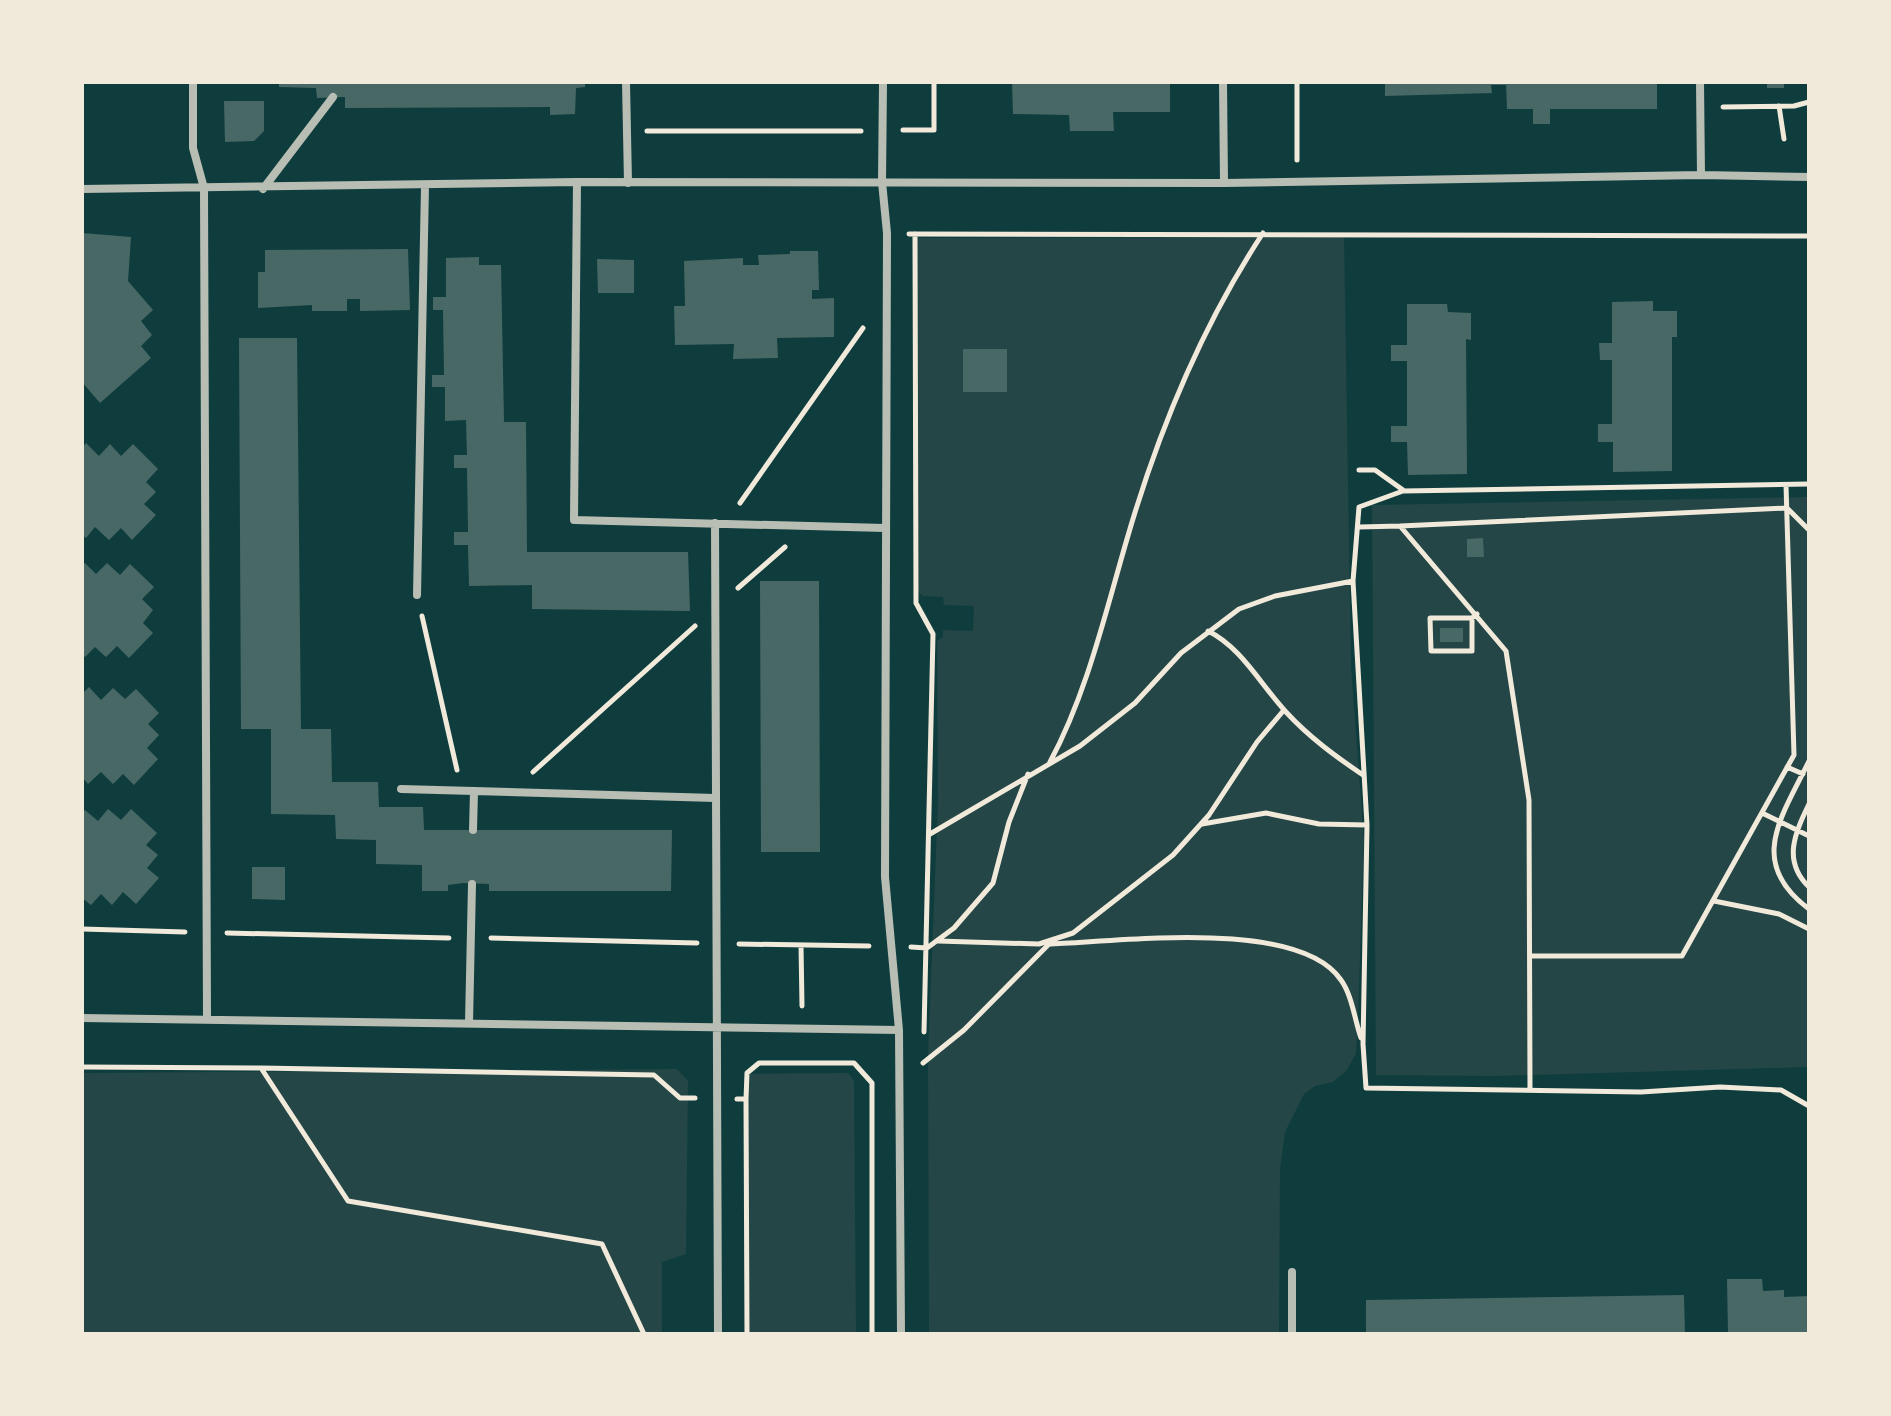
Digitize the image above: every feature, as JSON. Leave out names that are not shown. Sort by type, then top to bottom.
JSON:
[{"type":"street","points":[[193,82],[193,148],[204,188],[207,1019]]},
{"type":"street","points":[[626,82],[628,183]]},
{"type":"street","points":[[883,82],[882,182],[887,233],[885,877],[899,1030],[901,1334]]},
{"type":"street","points":[[1223,82],[1224,183]]},
{"type":"street","points":[[1700,82],[1701,175]]},
{"type":"street","points":[[263,189],[333,97]]},
{"type":"street","points":[[82,189],[263,189],[577,182],[1224,183],[1701,175],[1809,177]]},
{"type":"street","points":[[577,182],[574,520],[885,528]]},
{"type":"street","points":[[417,595],[425,186]]},
{"type":"street","points":[[715,523],[718,1334]]},
{"type":"street","points":[[401,789],[715,798]]},
{"type":"street","points":[[473,830],[474,791]]},
{"type":"street","points":[[469,1023],[472,884]]},
{"type":"street","points":[[82,1018],[899,1030]]},
{"type":"street","points":[[1292,1272],[1292,1334]]},
{"type":"path","points":[[626,131],[934,130],[934,82]]},
{"type":"path","points":[[1297,82],[1298,181]]},
{"type":"path","points":[[1723,95],[1723,120]]},
{"type":"path","points":[[1723,107],[1809,102]]},
{"type":"path","points":[[1779,106],[1784,139]]},
{"type":"path","points":[[1050,762],[1079,703],[1127,539],[1168,419],[1226,293],[1264,232]]},
{"type":"path","points":[[887,233],[1809,236]]},
{"type":"path","points":[[915,234],[916,603],[933,634],[924,1034]]},
{"type":"path","points":[[726,524],[865,326]]},
{"type":"path","points":[[1359,470],[1375,470],[1403,491]]},
{"type":"path","points":[[1809,484],[1403,491],[1359,507],[1353,581],[1367,825],[1363,1044],[1366,1088],[1781,1090],[1809,1106]]},
{"type":"path","points":[[1530,956],[1682,956],[1794,755],[1786,485]]},
{"type":"path","points":[[1359,527],[1787,508],[1809,530]]},
{"type":"path","points":[[511,791],[809,526]]},
{"type":"path","points":[[1400,526],[1506,651],[1529,800],[1530,1090]]},
{"type":"path","points":[[930,835],[1028,774],[1080,746],[1135,703],[1207,631],[1239,609],[1275,596],[1353,581]]},
{"type":"path","points":[[417,595],[462,791]]},
{"type":"path","points":[[1474,616],[1472,651],[1431,651],[1430,618],[1474,616]]},
{"type":"path","points":[[1207,631],[1219,637],[1239,656],[1284,710],[1322,747],[1363,775]]},
{"type":"path","points":[[923,1063],[964,1030],[1052,942],[1073,933],[1173,855],[1201,824],[1257,742],[1284,710]]},
{"type":"path","points":[[1809,761],[1780,821],[1771,848],[1775,868],[1788,891],[1809,909]]},
{"type":"path","points":[[1787,767],[1803,774]]},
{"type":"path","points":[[82,929],[927,948],[976,907],[993,883],[1009,822],[1028,774]]},
{"type":"path","points":[[1809,804],[1797,830],[1792,859],[1799,877],[1809,887]]},
{"type":"path","points":[[1201,824],[1266,813],[1319,824],[1367,825]]},
{"type":"path","points":[[1762,813],[1809,836]]},
{"type":"path","points":[[1714,901],[1779,914],[1809,929]]},
{"type":"path","points":[[937,941],[1039,944],[1153,937],[1290,946],[1341,980],[1363,1044]]},
{"type":"path","points":[[923,1048],[923,1079]]},
{"type":"path","points":[[747,1334],[747,1073],[759,1063],[854,1063],[872,1083],[872,1334]]},
{"type":"path","points":[[82,1067],[654,1075],[680,1098],[746,1099]]},
{"type":"path","points":[[261,1068],[348,1201],[602,1244],[644,1334]]},
{"type":"shaded area","points":[[1344,237],[1351,667],[1364,839],[1356,1053],[1347,1070],[1333,1082],[1315,1086],[1304,1094],[1285,1132],[1280,1169],[1279,1334],[929,1334],[928,1055],[938,803],[937,641],[943,637],[943,630],[973,631],[974,606],[944,605],[943,597],[923,596],[918,592],[917,238]]},
{"type":"shaded area","points":[[1809,497],[1809,1067],[1495,1076],[1376,1075],[1372,505]]},
{"type":"shaded area","points":[[677,1069],[688,1081],[686,1254],[662,1262],[662,1334],[82,1334],[82,1073]]},
{"type":"shaded area","points":[[848,1073],[854,1081],[856,1334],[749,1334],[747,1074]]},
{"type":"building","points":[[279,82],[585,82],[585,87],[576,88],[575,114],[550,115],[550,107],[345,108],[345,97],[317,98],[316,88],[279,87]]},
{"type":"building","points":[[1012,82],[1170,82],[1170,112],[1113,112],[1114,131],[1070,131],[1069,115],[1013,114]]},
{"type":"building","points":[[1385,82],[1506,82],[1506,85],[1491,85],[1492,93],[1385,96]]},
{"type":"building","points":[[1506,82],[1657,82],[1657,109],[1550,109],[1550,124],[1533,124],[1533,109],[1507,109]]},
{"type":"building","points":[[1767,82],[1784,82],[1784,88],[1767,88]]},
{"type":"building","points":[[224,101],[264,101],[264,131],[254,141],[225,142]]},
{"type":"building","points":[[82,233],[131,237],[128,281],[153,310],[141,321],[152,335],[141,346],[151,358],[100,403],[82,382]]},
{"type":"building","points":[[408,249],[410,310],[360,311],[360,299],[347,299],[347,311],[312,311],[312,305],[258,308],[258,272],[265,272],[265,250]]},
{"type":"building","points":[[790,251],[818,251],[819,290],[812,290],[812,299],[834,298],[834,337],[777,338],[778,358],[733,359],[734,344],[675,345],[674,306],[685,306],[684,261],[743,258],[743,265],[759,265],[758,255],[790,254]]},
{"type":"building","points":[[479,257],[479,265],[501,265],[504,422],[526,422],[527,552],[688,552],[690,611],[532,609],[532,585],[469,586],[468,545],[454,545],[454,532],[468,532],[467,468],[454,468],[454,455],[467,455],[466,420],[445,421],[445,387],[432,387],[432,375],[444,375],[443,310],[433,310],[433,297],[446,297],[446,258]]},
{"type":"building","points":[[597,259],[634,260],[634,293],[598,293]]},
{"type":"building","points":[[1653,301],[1653,311],[1677,311],[1677,337],[1672,337],[1672,471],[1613,472],[1613,442],[1598,442],[1598,424],[1612,424],[1612,360],[1600,360],[1599,343],[1612,343],[1612,302]]},
{"type":"building","points":[[1407,304],[1447,304],[1448,312],[1471,313],[1471,340],[1466,339],[1467,474],[1408,475],[1407,442],[1391,442],[1391,426],[1407,426],[1407,361],[1391,361],[1391,345],[1407,345]]},
{"type":"building","points":[[239,338],[297,338],[301,729],[331,729],[332,782],[378,782],[379,807],[423,807],[424,830],[672,830],[671,891],[489,891],[489,884],[463,883],[448,885],[448,891],[422,891],[422,865],[376,864],[376,840],[336,839],[335,815],[271,814],[271,729],[241,729]]},
{"type":"building","points":[[963,349],[1007,349],[1007,392],[963,392]]},
{"type":"building","points":[[86,443],[99,456],[110,444],[121,456],[133,444],[158,469],[146,482],[156,492],[144,504],[156,515],[132,540],[121,528],[109,540],[95,527],[86,538],[82,535],[82,448]]},
{"type":"building","points":[[1483,538],[1484,557],[1467,557],[1467,539]]},
{"type":"building","points":[[85,563],[96,574],[107,563],[120,575],[130,564],[154,587],[142,599],[153,610],[143,623],[153,633],[129,658],[117,646],[106,657],[95,647],[85,657],[82,654],[82,566]]},
{"type":"building","points":[[760,581],[819,581],[820,852],[761,852]]},
{"type":"building","points":[[1440,628],[1463,628],[1463,642],[1440,642]]},
{"type":"building","points":[[89,687],[101,700],[113,688],[125,699],[136,689],[159,713],[148,724],[159,735],[147,748],[158,759],[134,785],[123,774],[113,784],[101,772],[88,784],[82,777],[82,694]]},
{"type":"building","points":[[108,809],[121,820],[131,809],[157,833],[146,845],[158,855],[147,868],[159,878],[136,904],[123,892],[112,905],[101,894],[91,905],[82,898],[82,813],[85,810],[98,821]]},
{"type":"building","points":[[252,867],[285,867],[285,900],[252,899]]},
{"type":"building","points":[[1727,1279],[1762,1279],[1763,1291],[1784,1290],[1784,1297],[1809,1296],[1809,1334],[1728,1334]]},
{"type":"building","points":[[1684,1295],[1685,1334],[1366,1334],[1366,1300]]}]
